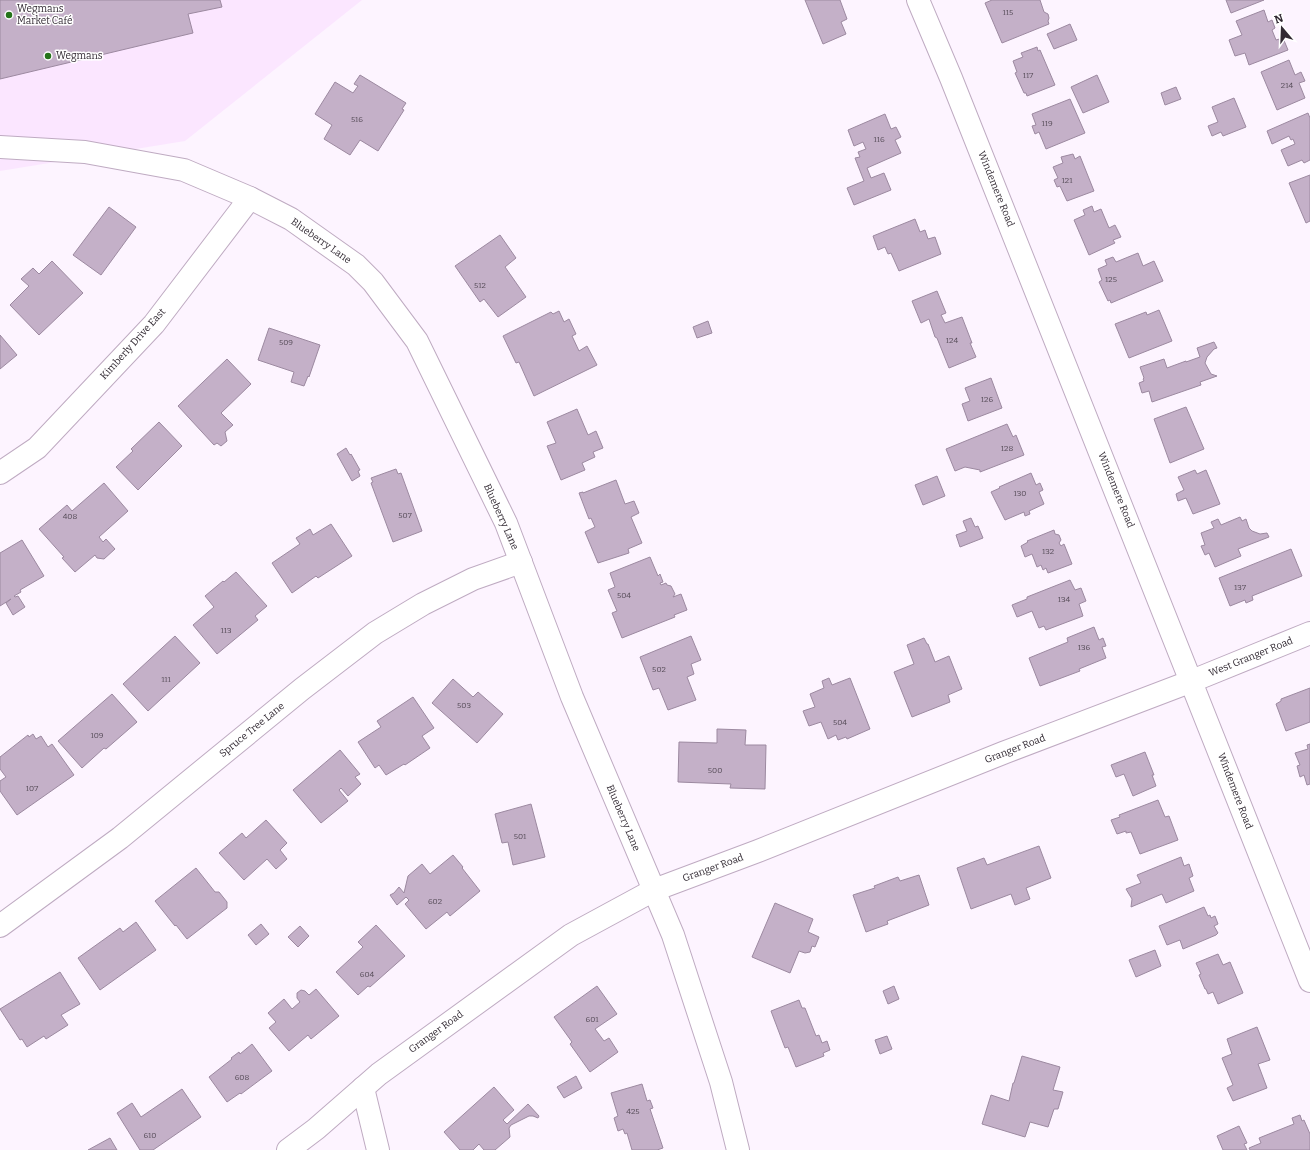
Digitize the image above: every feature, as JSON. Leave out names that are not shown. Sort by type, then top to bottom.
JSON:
[{"type":"street","name":"Windemere Road","points":[[918,0],[951,78],[1192,681],[1310,981]]},
{"type":"street","name":"Blueberry Lane","points":[[0,147],[85,152],[184,170],[250,198],[291,219],[356,265],[374,282],[417,341],[506,523],[572,697],[673,935],[721,1082],[738,1150]]},
{"type":"street","name":"Kimberly Drive East","points":[[0,473],[36,448],[154,324],[250,198]]},
{"type":"street","name":"Spruce Tree Lane","points":[[0,926],[120,838],[302,689],[376,633],[422,604],[473,579],[520,562]]},
{"type":"street","name":"West Granger Road","points":[[1192,681],[1310,633]]},
{"type":"street","name":"Granger Road","points":[[288,1150],[316,1129],[379,1074],[571,935],[654,890],[758,851],[1003,753],[1192,681]]},
{"type":"street","points":[[363,1088],[378,1150]]},
{"type":"shaded area","points":[[0,0],[362,0],[185,141],[0,171]]},
{"type":"building","name":"Wegmans","points":[[0,0],[220,0],[222,7],[188,14],[193,33],[0,79]]},
{"type":"building","points":[[805,0],[840,0],[847,19],[841,22],[846,34],[823,44]]},
{"type":"building","points":[[992,0],[1040,0],[1044,12],[1048,14],[1049,24],[1002,43],[985,3]]},
{"type":"building","points":[[1226,0],[1264,0],[1231,13]]},
{"type":"building","points":[[1264,10],[1268,22],[1272,20],[1275,28],[1272,30],[1276,40],[1283,38],[1288,50],[1249,65],[1245,53],[1235,56],[1229,40],[1242,35],[1236,21]]},
{"type":"building","points":[[1070,24],[1077,40],[1054,49],[1047,34]]},
{"type":"building","points":[[1037,47],[1038,51],[1040,50],[1055,85],[1027,96],[1026,93],[1024,93],[1015,73],[1017,72],[1013,61],[1023,57],[1021,53]]},
{"type":"building","points":[[1289,60],[1295,75],[1301,72],[1305,81],[1299,83],[1305,98],[1277,110],[1261,72]]},
{"type":"building","points":[[360,75],[406,103],[402,109],[404,110],[378,151],[360,140],[350,155],[324,139],[332,125],[315,114],[335,82],[353,93],[358,86],[354,84]]},
{"type":"building","points":[[1097,75],[1109,102],[1083,113],[1071,87]]},
{"type":"building","points":[[1176,87],[1181,99],[1165,105],[1161,93]]},
{"type":"building","points":[[1234,98],[1246,127],[1223,136],[1221,132],[1212,136],[1208,126],[1218,122],[1212,107]]},
{"type":"building","points":[[1070,99],[1085,133],[1046,149],[1039,132],[1035,134],[1032,126],[1036,125],[1032,114]]},
{"type":"building","points":[[1308,113],[1310,118],[1310,160],[1304,163],[1302,160],[1288,166],[1281,150],[1295,144],[1293,139],[1291,140],[1289,136],[1272,144],[1267,131]]},
{"type":"building","points":[[885,114],[891,129],[896,127],[901,137],[895,140],[901,153],[867,168],[871,178],[884,173],[891,190],[854,205],[847,188],[864,181],[855,158],[860,157],[858,152],[866,149],[863,142],[854,146],[848,130]]},
{"type":"building","points":[[1073,154],[1075,159],[1080,156],[1094,191],[1067,201],[1060,186],[1057,187],[1054,180],[1058,178],[1053,167],[1063,163],[1061,157]]},
{"type":"building","points":[[1310,175],[1310,221],[1306,223],[1289,183]]},
{"type":"building","points":[[1092,206],[1094,212],[1101,209],[1109,228],[1115,225],[1121,237],[1113,240],[1115,243],[1089,255],[1074,220],[1085,215],[1083,210]]},
{"type":"building","points":[[109,207],[136,227],[101,275],[73,255]]},
{"type":"building","points":[[915,219],[920,232],[925,230],[928,239],[935,237],[941,254],[899,271],[891,253],[888,254],[885,247],[878,250],[873,236]]},
{"type":"building","points":[[500,235],[516,258],[505,267],[526,297],[498,317],[484,299],[480,302],[455,266]]},
{"type":"building","points":[[1138,253],[1143,266],[1154,261],[1163,281],[1111,303],[1110,300],[1108,301],[1099,282],[1102,280],[1098,269],[1107,265],[1105,260],[1113,257],[1116,262]]},
{"type":"building","points":[[52,261],[83,293],[39,335],[10,305],[29,286],[21,279],[33,268],[39,274]]},
{"type":"building","points":[[937,291],[946,313],[941,315],[945,323],[962,317],[976,357],[949,368],[937,338],[935,337],[929,319],[921,323],[912,301]]},
{"type":"building","points":[[1159,310],[1172,341],[1129,358],[1115,324],[1146,312],[1147,315]]},
{"type":"building","points":[[559,311],[564,322],[569,319],[576,334],[572,336],[579,351],[587,346],[597,365],[534,396],[519,362],[516,363],[503,336],[551,312],[553,314]]},
{"type":"building","points":[[708,321],[712,333],[697,338],[693,327]]},
{"type":"building","points":[[269,328],[320,345],[309,377],[308,376],[304,386],[291,382],[294,372],[258,360]]},
{"type":"building","points":[[0,335],[17,355],[0,369]]},
{"type":"building","points":[[1214,342],[1217,348],[1214,349],[1207,357],[1205,363],[1211,374],[1217,376],[1200,382],[1201,385],[1152,402],[1149,391],[1142,393],[1139,383],[1144,381],[1144,378],[1140,367],[1164,359],[1167,368],[1186,362],[1200,357],[1197,348]]},
{"type":"building","points":[[227,359],[251,384],[221,413],[233,425],[225,432],[227,441],[221,446],[217,443],[214,445],[178,406]]},
{"type":"building","points":[[991,378],[1002,408],[968,421],[962,404],[970,401],[965,388]]},
{"type":"building","points":[[1186,407],[1204,449],[1170,463],[1154,419]]},
{"type":"building","points":[[577,409],[588,435],[596,431],[603,448],[593,452],[595,457],[582,463],[585,470],[561,480],[547,446],[556,443],[547,422]]},
{"type":"building","points":[[159,422],[182,446],[138,490],[116,467],[133,451],[131,449]]},
{"type":"building","points":[[1007,424],[1013,437],[1016,435],[1024,455],[980,472],[980,470],[965,467],[955,471],[946,449]]},
{"type":"building","points":[[346,448],[360,470],[358,471],[360,476],[352,481],[337,454]]},
{"type":"building","points":[[396,469],[398,474],[401,473],[422,531],[393,542],[371,483],[373,482],[371,478]]},
{"type":"building","points":[[1195,470],[1197,474],[1206,470],[1220,504],[1193,514],[1186,498],[1178,501],[1176,494],[1184,490],[1178,477]]},
{"type":"building","points":[[1031,473],[1036,485],[1040,483],[1043,490],[1039,492],[1044,504],[1029,511],[1030,514],[1025,516],[1024,512],[1005,520],[991,492]]},
{"type":"building","points":[[937,476],[945,496],[923,505],[915,485]]},
{"type":"building","points":[[616,480],[625,504],[634,501],[639,513],[631,517],[642,543],[628,549],[629,553],[598,563],[585,532],[595,527],[591,518],[589,519],[579,493],[583,493]]},
{"type":"building","points":[[104,483],[128,511],[99,537],[103,542],[106,539],[115,549],[104,559],[97,558],[95,555],[75,572],[39,529],[67,505],[72,511]]},
{"type":"building","points":[[1240,517],[1242,521],[1246,519],[1249,528],[1252,531],[1260,534],[1267,533],[1269,537],[1238,549],[1241,556],[1215,567],[1209,553],[1205,555],[1201,546],[1205,545],[1201,533],[1214,528],[1211,522],[1218,519],[1221,525]]},
{"type":"building","points":[[971,518],[975,527],[978,526],[983,538],[960,547],[956,535],[967,531],[963,521]]},
{"type":"building","points":[[331,524],[352,556],[318,578],[316,576],[292,593],[272,563],[300,544],[296,538],[310,529],[313,535]]},
{"type":"building","points":[[1054,530],[1055,534],[1059,535],[1061,540],[1059,543],[1061,546],[1064,544],[1072,564],[1048,573],[1046,568],[1043,570],[1041,565],[1037,567],[1032,554],[1025,557],[1021,546],[1028,542],[1027,541]]},
{"type":"building","points":[[22,540],[44,576],[20,590],[21,592],[14,596],[18,596],[25,607],[13,615],[6,603],[11,599],[0,606],[0,553]]},
{"type":"building","points":[[1291,549],[1302,576],[1252,596],[1253,600],[1246,603],[1245,600],[1230,606],[1219,578]]},
{"type":"building","points":[[650,557],[658,576],[660,574],[663,582],[660,583],[661,585],[666,583],[667,585],[671,586],[675,594],[673,597],[681,594],[687,610],[674,615],[675,617],[622,638],[612,613],[617,611],[608,590],[615,587],[610,573]]},
{"type":"building","points":[[236,572],[267,606],[255,616],[258,620],[217,654],[193,625],[214,607],[205,596]]},
{"type":"building","points":[[1070,580],[1075,590],[1081,588],[1086,601],[1079,604],[1083,616],[1046,630],[1044,626],[1039,628],[1032,611],[1017,617],[1012,605],[1027,599],[1027,597]]},
{"type":"building","points":[[1094,627],[1099,640],[1103,638],[1106,646],[1102,647],[1106,658],[1079,669],[1080,671],[1040,686],[1029,658],[1068,642],[1067,638]]},
{"type":"building","points":[[175,636],[200,663],[148,711],[123,684]]},
{"type":"building","points":[[691,636],[701,660],[691,664],[694,674],[687,677],[696,700],[668,710],[659,688],[653,690],[640,657]]},
{"type":"building","points":[[924,638],[935,662],[949,656],[962,689],[948,695],[950,702],[912,717],[894,672],[914,664],[907,645]]},
{"type":"building","points":[[829,678],[832,685],[850,678],[870,729],[847,739],[846,737],[838,740],[836,735],[828,739],[821,722],[809,726],[803,711],[815,707],[810,694],[824,688],[822,681]]},
{"type":"building","points":[[453,679],[473,697],[478,692],[503,714],[477,743],[432,703]]},
{"type":"building","points":[[1310,688],[1310,722],[1286,731],[1276,704],[1281,701],[1281,699]]},
{"type":"building","points":[[112,694],[137,722],[106,749],[104,748],[82,768],[58,741]]},
{"type":"building","points":[[413,697],[434,728],[422,736],[430,748],[405,765],[404,764],[386,775],[379,765],[375,768],[358,742],[381,727],[377,721]]},
{"type":"building","points":[[717,729],[746,730],[745,745],[766,745],[765,789],[730,788],[731,784],[678,782],[679,742],[717,743]]},
{"type":"building","points":[[33,734],[36,739],[41,736],[48,747],[52,744],[74,775],[17,815],[0,791],[0,781],[6,777],[0,769],[0,757],[28,735],[29,737]]},
{"type":"building","points":[[1310,744],[1310,784],[1307,785],[1304,775],[1300,777],[1297,766],[1300,765],[1295,753],[1308,749],[1307,745]]},
{"type":"building","points":[[340,750],[360,774],[355,777],[361,784],[348,796],[341,788],[339,790],[348,801],[321,823],[293,790]]},
{"type":"building","points":[[1145,752],[1154,775],[1152,775],[1156,786],[1133,796],[1124,774],[1116,777],[1111,765]]},
{"type":"building","points":[[1158,800],[1165,817],[1169,816],[1178,840],[1140,854],[1131,832],[1126,833],[1126,831],[1117,834],[1111,820],[1120,817],[1119,815]]},
{"type":"building","points":[[531,804],[545,857],[513,865],[508,842],[502,843],[495,814]]},
{"type":"building","points":[[266,820],[287,843],[280,850],[287,859],[276,869],[267,859],[244,880],[219,853],[242,833],[246,838]]},
{"type":"building","points":[[1039,846],[1051,878],[1026,888],[1030,899],[1015,905],[1011,894],[971,909],[957,868],[984,858],[987,865]]},
{"type":"building","points":[[453,855],[480,891],[450,916],[447,912],[426,929],[405,904],[409,900],[406,897],[397,905],[390,895],[399,887],[404,893],[408,876],[422,864],[430,874]]},
{"type":"building","points":[[1181,857],[1184,866],[1189,864],[1193,876],[1189,878],[1194,891],[1166,903],[1162,894],[1131,907],[1132,899],[1126,889],[1141,883],[1137,875]]},
{"type":"building","points":[[196,868],[215,892],[219,892],[227,902],[227,908],[187,939],[155,901]]},
{"type":"building","points":[[919,875],[929,905],[887,921],[888,924],[866,932],[853,895],[875,888],[874,886],[898,877],[900,881]]},
{"type":"building","points":[[775,903],[813,919],[808,932],[819,937],[815,947],[812,946],[810,952],[805,953],[799,951],[790,973],[752,957]]},
{"type":"building","points":[[1204,907],[1208,916],[1210,915],[1211,918],[1215,916],[1218,924],[1214,926],[1218,933],[1183,949],[1180,940],[1167,945],[1159,926]]},
{"type":"building","points":[[136,922],[156,950],[100,990],[78,958],[120,928],[123,932]]},
{"type":"building","points":[[261,924],[269,934],[256,945],[248,935]]},
{"type":"building","points":[[376,925],[405,956],[370,987],[368,986],[358,995],[336,972],[363,947],[358,942]]},
{"type":"building","points":[[300,926],[309,936],[298,947],[288,937]]},
{"type":"building","points":[[1155,950],[1161,966],[1136,977],[1129,960]]},
{"type":"building","points":[[1218,954],[1223,965],[1230,962],[1243,993],[1218,1004],[1213,992],[1208,994],[1205,989],[1196,963]]},
{"type":"building","points":[[60,972],[80,1004],[61,1015],[68,1025],[46,1039],[44,1036],[27,1047],[22,1039],[20,1040],[0,1009]]},
{"type":"building","points":[[597,986],[617,1014],[595,1029],[604,1041],[609,1038],[618,1052],[590,1072],[570,1044],[572,1042],[554,1017]]},
{"type":"building","points":[[894,986],[899,999],[888,1004],[883,991]]},
{"type":"building","points":[[316,989],[339,1016],[311,1039],[308,1035],[289,1051],[269,1028],[276,1022],[268,1013],[284,999],[292,1009],[300,1002],[297,998],[297,993],[301,990],[305,991],[309,995]]},
{"type":"building","points":[[799,1000],[802,1008],[805,1008],[816,1036],[819,1035],[822,1043],[827,1041],[830,1050],[823,1053],[824,1056],[796,1067],[788,1047],[785,1048],[771,1011]]},
{"type":"building","points":[[1257,1027],[1270,1060],[1258,1064],[1267,1088],[1233,1101],[1227,1088],[1233,1085],[1222,1058],[1232,1054],[1227,1039]]},
{"type":"building","points":[[887,1036],[892,1049],[880,1054],[875,1040]]},
{"type":"building","points":[[252,1044],[272,1071],[241,1094],[240,1093],[227,1102],[209,1077],[232,1059],[231,1058],[239,1052],[240,1054]]},
{"type":"building","points":[[1022,1056],[1060,1067],[1053,1090],[1063,1092],[1058,1109],[1054,1109],[1048,1127],[1030,1122],[1025,1137],[982,1124],[991,1095],[1009,1101]]},
{"type":"building","points":[[576,1076],[582,1088],[564,1098],[557,1087]]},
{"type":"building","points":[[642,1084],[647,1101],[650,1100],[653,1108],[650,1109],[663,1148],[657,1150],[632,1150],[627,1133],[625,1134],[623,1129],[618,1131],[614,1118],[618,1116],[611,1093]]},
{"type":"building","points":[[494,1087],[514,1110],[503,1120],[507,1124],[528,1104],[539,1116],[538,1118],[529,1116],[511,1125],[509,1128],[510,1137],[495,1150],[484,1150],[479,1144],[473,1150],[460,1150],[444,1132]]},
{"type":"building","points":[[182,1089],[201,1117],[153,1150],[140,1150],[117,1113],[132,1103],[141,1117]]},
{"type":"building","points":[[1300,1115],[1302,1121],[1304,1120],[1310,1134],[1310,1150],[1250,1150],[1249,1148],[1261,1143],[1259,1138],[1294,1124],[1292,1118]]},
{"type":"building","points":[[1239,1126],[1247,1143],[1244,1144],[1247,1150],[1223,1150],[1217,1136]]},
{"type":"building","points":[[110,1138],[117,1150],[88,1150]]},
{"type":"place","name":"Wegmans Market Café","points":[[9,15]]},
{"type":"place","name":"Wegmans","points":[[48,56]]}]
